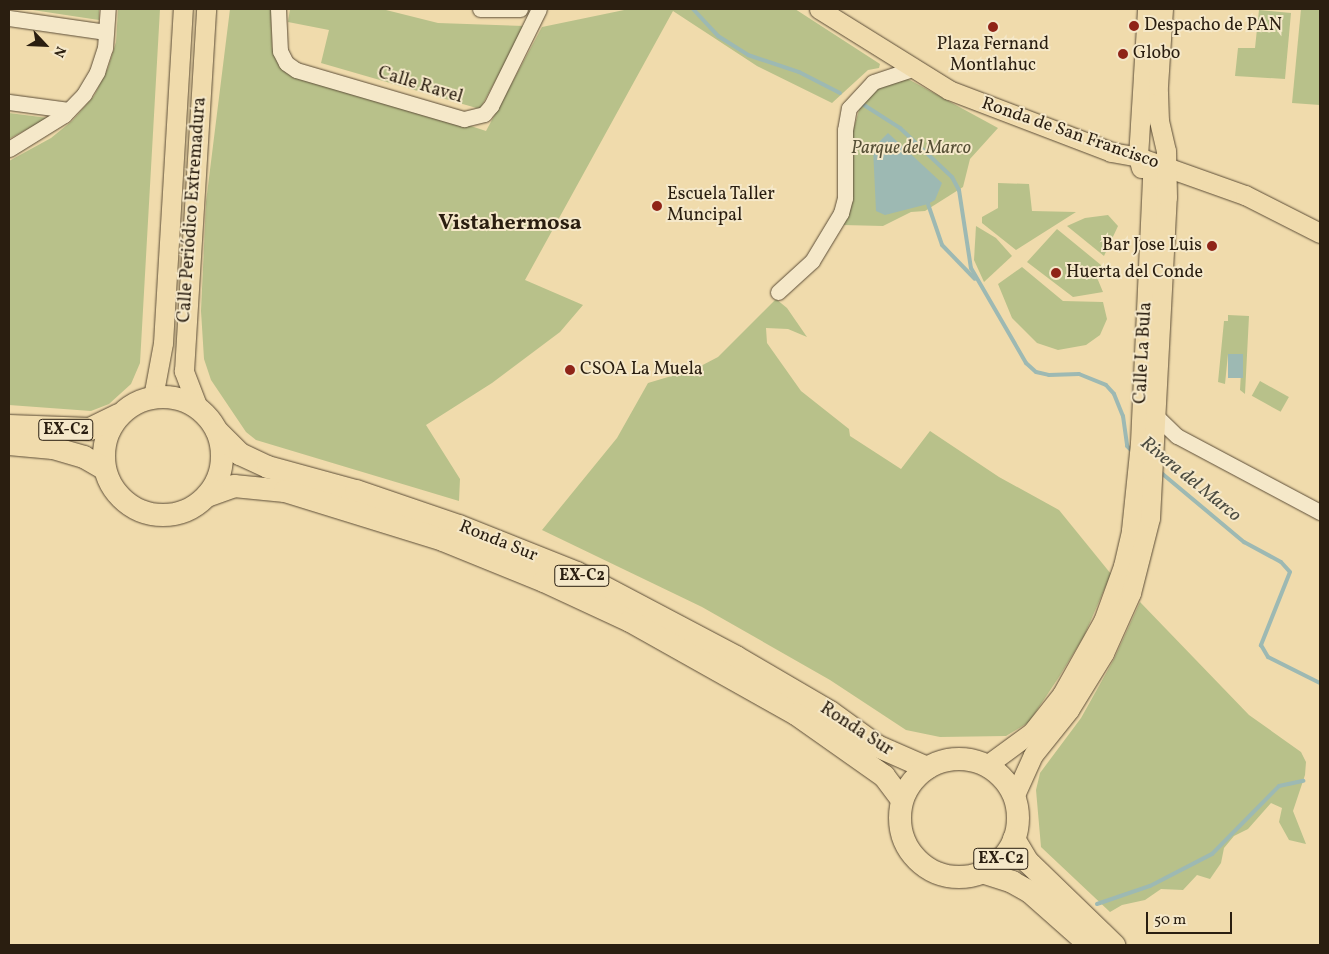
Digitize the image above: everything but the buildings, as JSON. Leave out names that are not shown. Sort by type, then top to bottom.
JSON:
[{"type":"highway","name":"EX-C2","points":[[9,426],[90,429],[119,415],[129,406],[153,397],[169,396],[198,408],[217,431],[222,448],[222,465],[207,496],[192,508],[175,514],[148,513],[123,501],[111,486],[105,469],[105,440],[119,415]]},
{"type":"highway","name":"Ronda Sur","points":[[217,431],[240,454],[268,467],[356,491],[459,526],[577,573],[736,657],[830,712],[877,746],[927,768]]},
{"type":"highway","name":"EX-C2","points":[[9,444],[53,448],[84,457],[105,469]]},
{"type":"highway","name":"Ronda Sur","points":[[207,496],[234,486],[286,490],[443,540],[544,580],[630,620],[796,714],[884,776],[902,800]]},
{"type":"highway","points":[[902,800],[908,788],[927,768],[956,758],[987,765]]},
{"type":"highway","name":"EX-C2","points":[[902,800],[901,830],[906,844],[919,862],[938,874],[953,877],[982,872],[995,864],[1014,839],[1017,825],[1014,797],[1007,784],[987,765]]},
{"type":"highway","name":"EX-C2","points":[[1014,839],[1028,862],[1114,945]]},
{"type":"highway","name":"EX-C2","points":[[982,872],[1012,882],[1030,892],[1090,945]]},
{"type":"main road","name":"Calle Periódico Extremadura","points":[[153,397],[163,343],[183,9]]},
{"type":"main road","name":"Calle Periódico Extremadura","points":[[198,408],[184,371],[206,9]]},
{"type":"main road","name":"Ronda de San Francisco","points":[[819,9],[912,68],[977,102],[1163,171],[1245,195],[1320,233]]},
{"type":"main road","points":[[1147,9],[1150,85],[1163,171]]},
{"type":"main road","points":[[1163,9],[1150,85],[1163,171]]},
{"type":"main road","name":"Calle La Bula","points":[[1014,797],[1033,755],[1083,689],[1117,625],[1131,592],[1150,518],[1147,449],[1159,194],[1163,171]]},
{"type":"main road","name":"Calle La Bula","points":[[987,765],[1032,732],[1042,720],[1085,656],[1108,608],[1131,530],[1147,449],[1156,416],[1159,194],[1163,171]]},
{"type":"street","points":[[9,149],[35,135],[68,110],[84,94],[97,72],[106,32],[108,9]]},
{"type":"street","name":"Calle Ravel","points":[[278,9],[280,51],[286,63],[296,70],[464,120],[484,114],[491,106],[539,9]]},
{"type":"street","points":[[480,9],[520,9]]},
{"type":"street","points":[[9,18],[106,32]]},
{"type":"street","points":[[781,290],[812,261],[840,213],[845,198],[845,130],[849,108],[873,82],[912,68]]},
{"type":"street","points":[[9,102],[68,110]]},
{"type":"street","name":"Calle La Bula","points":[[1156,416],[1173,433],[1320,512]]},
{"type":"green space","points":[[26,9],[99,9],[99,20]]},
{"type":"green space","points":[[118,9],[160,9],[140,363],[131,384],[109,404],[91,411],[9,405],[9,161],[51,138],[72,121],[94,96],[108,68],[116,42]]},
{"type":"green space","points":[[230,9],[271,9],[272,47],[279,63],[486,131],[542,27],[629,9],[795,9],[880,64],[879,68],[868,70],[832,103],[757,66],[673,11],[525,280],[583,305],[560,332],[492,383],[426,425],[460,479],[459,501],[256,440],[246,432],[211,380],[204,359],[201,311],[206,202]]},
{"type":"green space","points":[[290,9],[382,9],[438,23],[525,26],[480,109],[321,63],[329,30],[288,22]]},
{"type":"green space","points":[[1301,9],[1320,9],[1320,105],[1292,103]]},
{"type":"green space","points":[[1259,10],[1291,13],[1285,79],[1235,76],[1238,48],[1255,48]]},
{"type":"green space","name":"Parque del Marco","points":[[908,79],[998,128],[970,159],[963,187],[925,211],[911,212],[883,226],[843,225],[852,134],[860,107],[874,91],[891,82]]},
{"type":"green space","points":[[9,113],[48,118],[9,139]]},
{"type":"green space","points":[[998,183],[1029,184],[1032,211],[1076,212],[1016,250],[982,223],[982,217],[998,208]]},
{"type":"green space","points":[[1108,215],[1118,226],[1104,256],[1067,226],[1085,218]]},
{"type":"green space","points":[[976,226],[996,238],[1012,256],[984,282],[974,260]]},
{"type":"green space","points":[[1057,229],[1101,265],[1098,280],[1103,292],[1073,297],[1027,262]]},
{"type":"green space","points":[[1022,267],[1063,301],[1103,302],[1107,319],[1100,335],[1086,345],[1058,350],[1037,343],[1012,318],[998,284]]},
{"type":"green space","points":[[776,299],[787,308],[807,337],[788,329],[766,328],[767,343],[801,391],[849,429],[850,436],[901,469],[930,431],[999,477],[1059,510],[1111,574],[1084,636],[1059,677],[1029,722],[1006,736],[940,737],[906,730],[830,680],[702,607],[542,530],[617,438],[648,383],[695,369],[718,357]]},
{"type":"green space","points":[[1228,315],[1249,316],[1245,394],[1240,390],[1242,354],[1228,354],[1225,384],[1218,382],[1224,321],[1228,321]]},
{"type":"green space","points":[[1260,381],[1289,397],[1281,412],[1252,396]]},
{"type":"green space","points":[[1140,602],[1249,715],[1301,752],[1306,762],[1305,775],[1293,811],[1306,844],[1289,840],[1279,822],[1282,808],[1271,803],[1248,829],[1234,836],[1224,848],[1221,863],[1210,879],[1197,875],[1183,890],[1161,889],[1145,900],[1122,905],[1110,912],[1041,847],[1036,790],[1040,773],[1081,718],[1114,659]]},
{"type":"water","points":[[888,133],[942,183],[935,200],[928,204],[885,215],[876,211],[873,148]]},
{"type":"water","points":[[1228,354],[1243,354],[1243,378],[1228,378]]},
{"type":"waterway","name":"Rivera del Marco","points":[[693,9],[718,36],[748,55],[799,72],[840,93]]},
{"type":"waterway","name":"Rivera del Marco","points":[[864,105],[900,128],[952,177],[959,190],[971,268],[1026,363],[1036,372],[1049,375],[1079,374],[1106,385],[1114,394],[1123,416],[1127,446],[1133,452]]},
{"type":"waterway","name":"Rivera del Marco","points":[[928,204],[942,245],[975,279]]},
{"type":"waterway","name":"Rivera del Marco","points":[[1159,471],[1244,542],[1281,562],[1290,572],[1261,645],[1268,657],[1320,683]]},
{"type":"waterway","points":[[1097,904],[1150,886],[1212,854],[1279,786],[1303,781]]},
{"type":"place","name":"Despacho de PAN","points":[[1134,26]]},
{"type":"place","name":"Plaza Fernand Montlahuc","points":[[993,27]]},
{"type":"place","name":"Globo","points":[[1123,54]]},
{"type":"place","name":"Escuela Taller Muncipal","points":[[657,206]]},
{"type":"place","name":"Bar Jose Luis","points":[[1212,246]]},
{"type":"place","name":"Huerta del Conde","points":[[1056,273]]},
{"type":"place","name":"CSOA La Muela","points":[[570,370]]},
{"type":"district","name":"Vistahermosa","points":[[510,224]]}]
